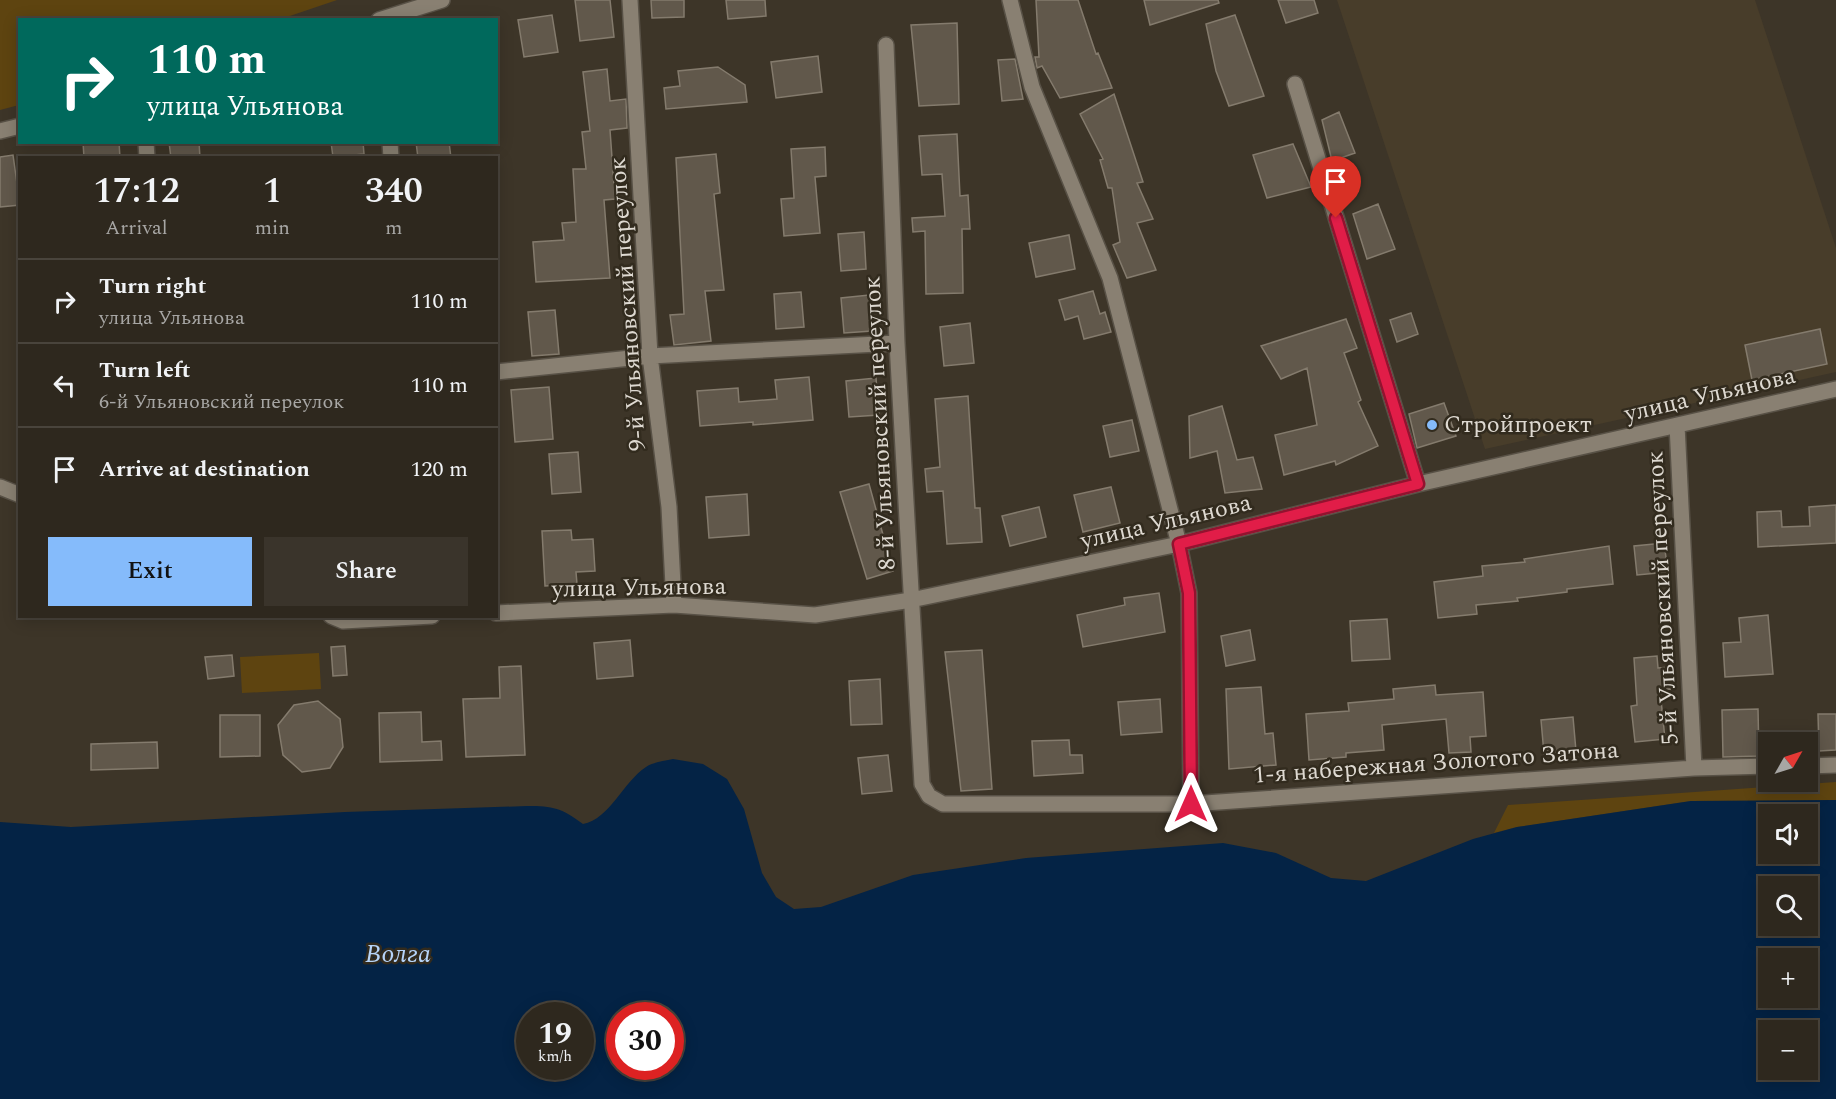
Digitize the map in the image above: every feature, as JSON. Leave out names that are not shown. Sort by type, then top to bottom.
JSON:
[{"type":"street","points":[[383,18],[442,0]]},
{"type":"street","name":"9-й Ульяновский переулок","points":[[630,0],[650,356],[669,507],[674,605]]},
{"type":"street","points":[[1010,0],[1032,87],[1084,220],[1110,278],[1179,544],[1189,593],[1191,804]]},
{"type":"street","name":"8-й Ульяновский переулок","points":[[886,45],[897,343],[911,600],[922,784],[929,796]]},
{"type":"street","points":[[1295,84],[1418,484]]},
{"type":"street","points":[[0,131],[18,126]]},
{"type":"street","points":[[498,372],[650,356],[897,343]]},
{"type":"street","name":"улица Ульянова","points":[[498,614],[674,605],[814,615],[911,600],[1179,544],[1418,484],[1836,389]]},
{"type":"street","name":"5-й Ульяновский переулок","points":[[1677,425],[1694,768]]},
{"type":"street","points":[[0,487],[18,494]]},
{"type":"street","points":[[1818,766],[1836,765]]},
{"type":"street","name":"1-я набережная Золотого Затона","points":[[929,796],[944,804],[1191,804],[1694,768],[1758,766]]},
{"type":"shaded area","points":[[0,0],[337,0],[284,18],[18,18],[18,105],[0,110]]},
{"type":"shaded area","points":[[1337,0],[1755,0],[1836,248],[1836,372],[1485,449]]},
{"type":"shaded area","points":[[319,653],[321,689],[242,693],[240,657]]},
{"type":"shaded area","points":[[1836,782],[1836,800],[1691,801],[1517,827],[1494,833],[1508,805],[1758,787],[1758,792],[1818,792],[1818,783]]},
{"type":"water","name":"Волга","points":[[673,759],[703,764],[727,779],[744,809],[762,873],[776,897],[794,909],[821,907],[913,875],[1026,858],[1223,843],[1276,853],[1331,878],[1366,881],[1473,839],[1517,827],[1691,801],[1836,800],[1836,1099],[0,1099],[0,822],[71,827],[345,812],[527,806],[557,809],[583,824],[601,815],[638,774],[646,767]]},
{"type":"building","points":[[575,0],[610,0],[614,37],[580,41]]},
{"type":"building","points":[[651,0],[684,0],[684,17],[652,18]]},
{"type":"building","points":[[726,0],[765,0],[766,16],[728,19]]},
{"type":"building","points":[[1036,0],[1078,0],[1096,54],[1098,53],[1112,88],[1060,98],[1042,66],[1037,68],[1035,57],[1039,57]]},
{"type":"building","points":[[1144,0],[1218,0],[1219,3],[1150,25]]},
{"type":"building","points":[[1278,0],[1314,0],[1318,13],[1286,23]]},
{"type":"building","points":[[552,15],[558,52],[524,57],[518,20]]},
{"type":"building","points":[[1235,15],[1264,96],[1229,106],[1216,71],[1206,24]]},
{"type":"building","points":[[957,23],[959,104],[919,106],[911,25]]},
{"type":"building","points":[[818,56],[822,92],[776,98],[771,62]]},
{"type":"building","points":[[1015,59],[1023,99],[1002,101],[998,60]]},
{"type":"building","points":[[718,67],[745,85],[747,102],[666,109],[664,88],[680,86],[678,71]]},
{"type":"building","points":[[607,69],[610,101],[626,99],[627,128],[610,130],[615,199],[604,200],[610,278],[536,282],[533,242],[564,240],[562,223],[576,222],[573,169],[586,169],[582,132],[590,131],[583,72]]},
{"type":"building","points":[[1114,94],[1143,182],[1137,183],[1153,219],[1137,223],[1156,270],[1127,278],[1113,245],[1120,242],[1112,188],[1108,188],[1100,160],[1103,159],[1080,114]]},
{"type":"building","points":[[1339,112],[1355,153],[1332,161],[1322,120]]},
{"type":"building","points":[[957,134],[960,196],[968,195],[970,229],[962,229],[963,293],[926,294],[925,231],[913,232],[912,218],[945,216],[942,174],[922,175],[919,136]]},
{"type":"building","points":[[83,144],[119,144],[120,156],[84,156]]},
{"type":"building","points":[[169,144],[199,144],[200,156],[171,156]]},
{"type":"building","points":[[331,144],[363,144],[364,154],[333,156]]},
{"type":"building","points":[[416,144],[449,144],[451,156],[418,156]]},
{"type":"building","points":[[1293,144],[1311,187],[1267,198],[1253,155]]},
{"type":"building","points":[[825,147],[826,176],[815,177],[820,233],[784,236],[781,199],[794,198],[791,149]]},
{"type":"building","points":[[716,154],[720,193],[714,194],[724,290],[705,291],[711,341],[674,345],[670,315],[684,314],[676,158]]},
{"type":"building","points":[[13,155],[18,205],[0,207],[0,157]]},
{"type":"building","points":[[1378,204],[1395,249],[1367,259],[1353,214]]},
{"type":"building","points":[[864,232],[866,269],[841,271],[838,234]]},
{"type":"building","points":[[1069,235],[1075,269],[1036,277],[1029,243]]},
{"type":"building","points":[[1093,291],[1100,314],[1105,312],[1111,332],[1084,339],[1078,316],[1065,320],[1059,300]]},
{"type":"building","points":[[801,292],[804,327],[776,329],[774,294]]},
{"type":"building","points":[[869,295],[872,331],[844,333],[841,298]]},
{"type":"building","points":[[555,310],[559,354],[532,356],[528,312]]},
{"type":"building","points":[[1411,313],[1418,334],[1397,342],[1390,320]]},
{"type":"building","points":[[1346,319],[1357,348],[1344,353],[1361,400],[1358,402],[1378,446],[1336,465],[1335,461],[1284,475],[1275,435],[1317,425],[1307,368],[1281,379],[1261,346]]},
{"type":"building","points":[[970,323],[974,363],[944,366],[940,327]]},
{"type":"building","points":[[1820,329],[1827,364],[1752,380],[1745,345]]},
{"type":"building","points":[[809,377],[813,420],[753,425],[753,422],[700,426],[697,391],[738,388],[739,402],[777,399],[775,380]]},
{"type":"building","points":[[876,378],[879,415],[849,417],[846,381]]},
{"type":"building","points":[[549,387],[553,439],[515,442],[511,390]]},
{"type":"building","points":[[968,396],[975,508],[980,508],[982,542],[947,544],[943,491],[927,492],[925,469],[940,467],[935,399]]},
{"type":"building","name":"Стройпроект","points":[[1444,403],[1456,436],[1417,448],[1409,414]]},
{"type":"building","points":[[1222,406],[1237,460],[1253,457],[1262,489],[1225,493],[1217,451],[1190,458],[1189,416]]},
{"type":"building","points":[[1132,420],[1139,451],[1110,457],[1103,426]]},
{"type":"building","points":[[578,452],[581,492],[552,494],[549,454]]},
{"type":"building","points":[[869,484],[893,571],[867,579],[840,492]]},
{"type":"building","points":[[1111,487],[1120,523],[1083,532],[1074,495]]},
{"type":"building","points":[[747,494],[749,535],[709,538],[706,497]]},
{"type":"building","points":[[1836,505],[1836,543],[1758,547],[1757,512],[1781,511],[1782,527],[1810,526],[1809,507]]},
{"type":"building","points":[[1039,507],[1046,537],[1010,546],[1002,516]]},
{"type":"building","points":[[571,530],[572,540],[593,539],[595,571],[576,572],[577,584],[545,586],[542,531]]},
{"type":"building","points":[[1664,543],[1668,572],[1637,575],[1634,546]]},
{"type":"building","points":[[1609,546],[1613,584],[1567,589],[1567,592],[1517,598],[1518,601],[1476,605],[1477,614],[1438,618],[1434,582],[1483,576],[1482,566],[1525,562],[1524,559]]},
{"type":"building","points":[[1159,593],[1165,632],[1083,647],[1077,615],[1125,605],[1124,598]]},
{"type":"building","points":[[1768,615],[1773,674],[1725,677],[1723,643],[1741,642],[1739,618]]},
{"type":"building","points":[[1387,619],[1390,659],[1352,661],[1350,621]]},
{"type":"building","points":[[1250,630],[1255,660],[1226,666],[1221,636]]},
{"type":"building","points":[[630,640],[633,676],[597,679],[594,643]]},
{"type":"building","points":[[345,646],[347,675],[333,676],[331,647]]},
{"type":"building","points":[[982,650],[992,789],[961,791],[945,652]]},
{"type":"building","points":[[232,655],[234,676],[208,679],[205,657]]},
{"type":"building","points":[[1657,656],[1658,668],[1670,667],[1672,689],[1660,690],[1665,739],[1635,742],[1631,706],[1637,705],[1634,658]]},
{"type":"building","points":[[521,666],[525,755],[466,757],[463,699],[500,698],[499,667]]},
{"type":"building","points":[[880,679],[882,724],[851,725],[849,681]]},
{"type":"building","points":[[1435,685],[1436,695],[1483,692],[1486,736],[1470,737],[1471,752],[1449,753],[1446,719],[1382,725],[1384,750],[1346,753],[1346,757],[1309,760],[1306,714],[1349,711],[1348,703],[1394,699],[1393,689]]},
{"type":"building","points":[[1261,687],[1265,734],[1273,733],[1276,765],[1229,769],[1226,689]]},
{"type":"building","points":[[1160,699],[1162,732],[1121,735],[1118,702]]},
{"type":"building","points":[[318,701],[340,719],[343,747],[330,768],[302,772],[283,755],[278,725],[294,705]]},
{"type":"building","points":[[1758,709],[1758,756],[1723,757],[1722,710]]},
{"type":"building","points":[[421,712],[422,742],[441,741],[442,760],[380,762],[379,713]]},
{"type":"building","points":[[1818,714],[1836,714],[1836,750],[1819,751]]},
{"type":"building","points":[[220,715],[260,715],[260,756],[220,757]]},
{"type":"building","points":[[1573,717],[1576,751],[1544,754],[1541,720]]},
{"type":"building","points":[[1069,740],[1070,755],[1082,755],[1083,773],[1034,776],[1032,741]]},
{"type":"building","points":[[157,742],[158,768],[91,770],[91,744]]},
{"type":"building","points":[[888,755],[892,791],[862,794],[858,758]]},
{"type":"place","name":"Стройпроект","points":[[1432,425]]},
{"type":"route","points":[[1191,804],[1189,593],[1179,544],[1418,484],[1336,218]]}]
